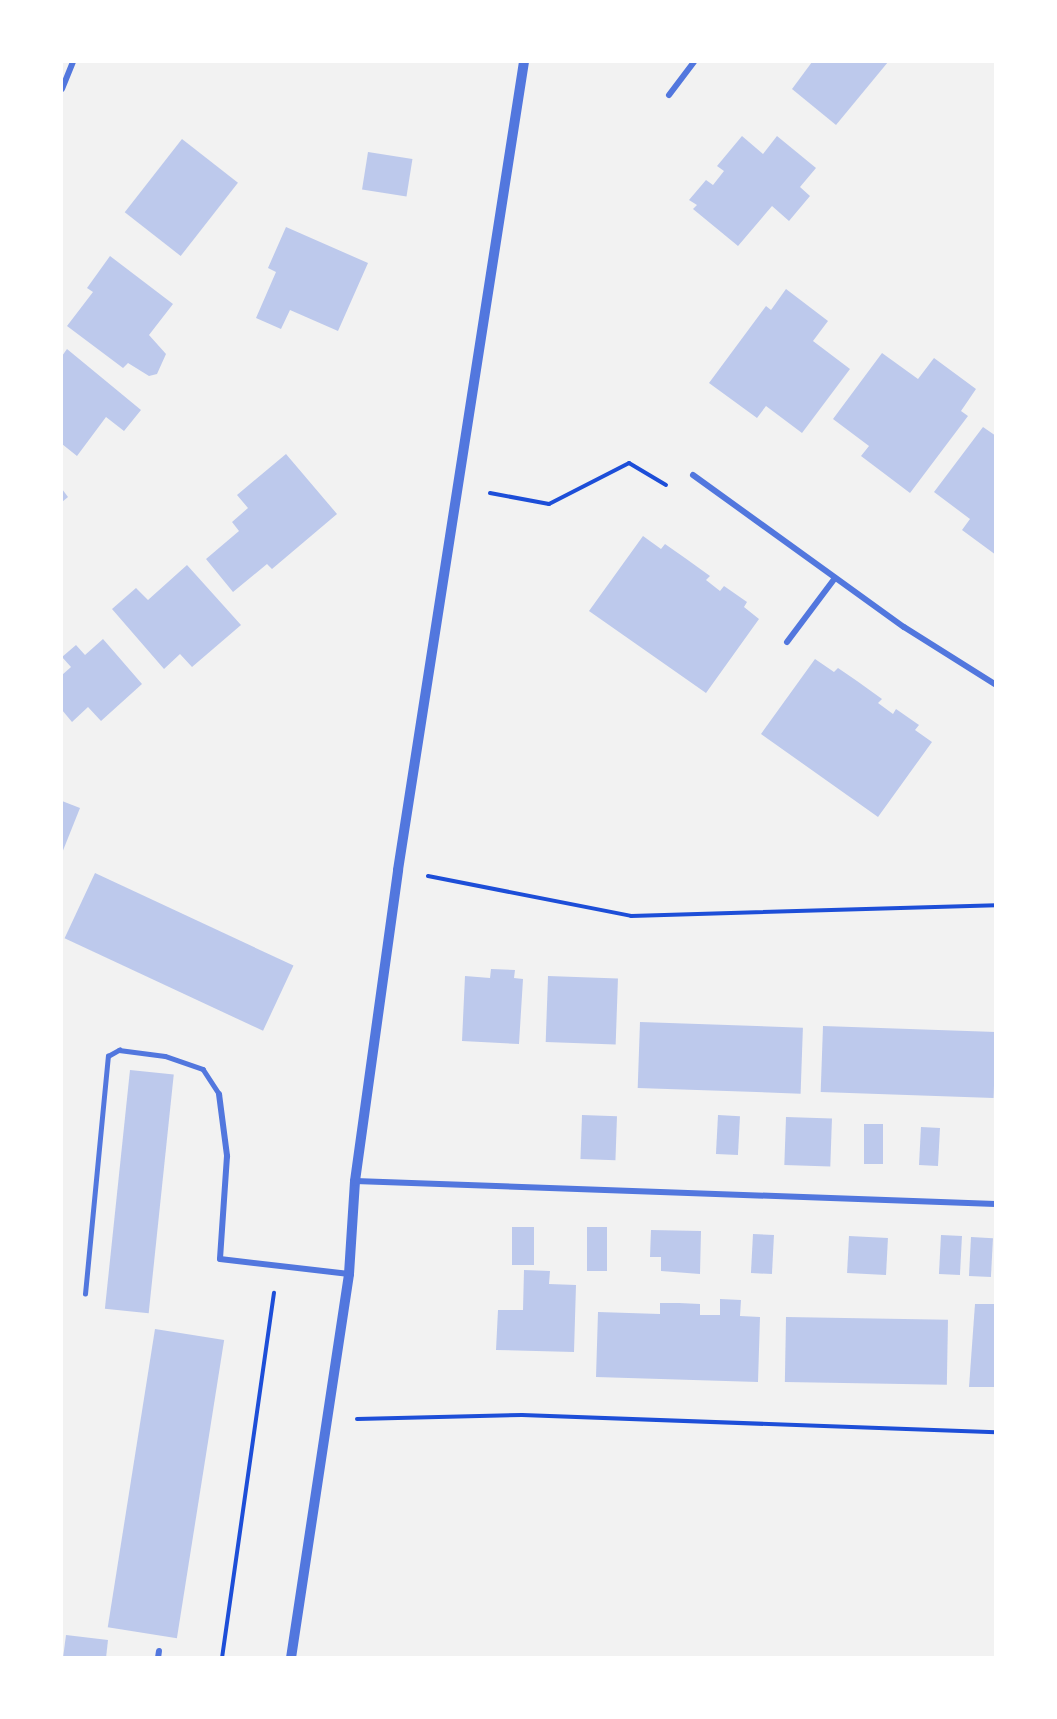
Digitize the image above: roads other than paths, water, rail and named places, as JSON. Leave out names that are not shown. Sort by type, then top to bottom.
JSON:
[{"type":"street","points":[[62,89],[73,62]]},
{"type":"street","points":[[291,1658],[349,1274],[355,1181],[398,870],[524,62]]},
{"type":"street","points":[[669,95],[694,62]]},
{"type":"street","points":[[693,475],[835,578],[996,685]]},
{"type":"street","points":[[787,642],[835,578]]},
{"type":"street","points":[[219,1094],[227,1156],[220,1259],[349,1274]]},
{"type":"street","points":[[355,1181],[996,1204]]},
{"type":"lane","points":[[85,1294],[108,1056],[119,1050],[165,1056],[203,1069],[219,1094]]}]
